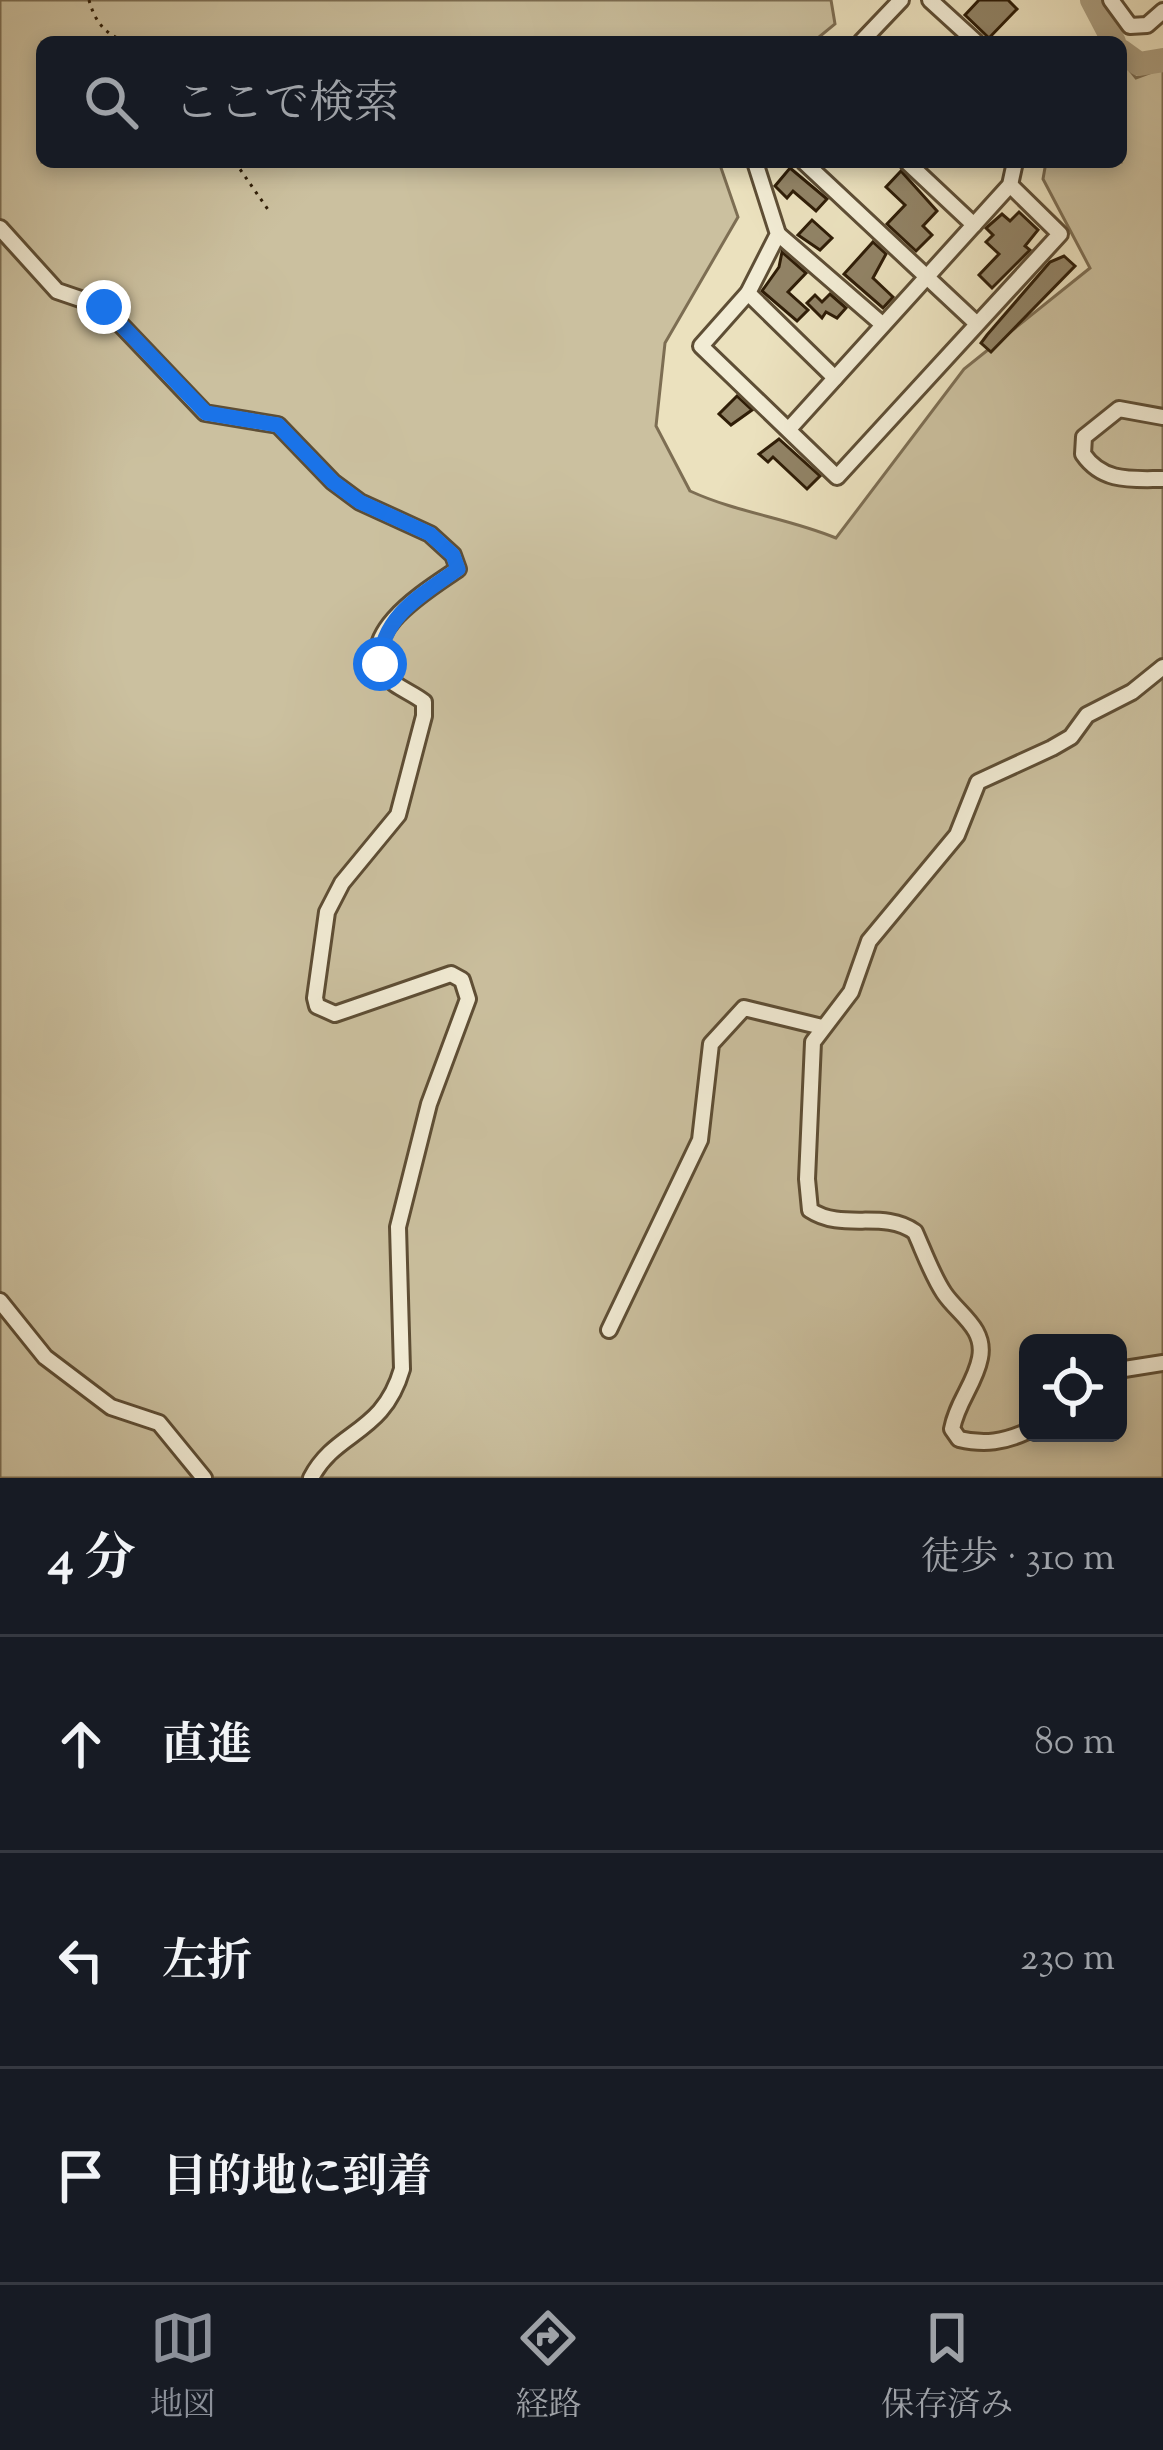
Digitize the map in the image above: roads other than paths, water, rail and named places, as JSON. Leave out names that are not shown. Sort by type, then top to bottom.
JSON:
[{"type":"street","points":[[871,36],[901,0]]},
{"type":"street","points":[[930,0],[969,36]]},
{"type":"street","points":[[1111,0],[1130,26],[1147,25],[1163,10]]},
{"type":"street","points":[[756,168],[778,234],[882,324]]},
{"type":"street","points":[[810,168],[976,323]]},
{"type":"street","points":[[913,168],[974,225]]},
{"type":"street","points":[[778,234],[748,293],[701,346],[838,477],[1060,234],[1011,169],[974,225],[789,429]]},
{"type":"street","points":[[0,228],[57,291],[104,307],[206,413],[278,425],[333,482],[360,502],[430,534],[453,555],[458,569],[400,611],[384,635],[379,658],[387,680],[424,702],[424,716],[398,815],[341,883],[327,912],[315,998],[317,1006],[335,1013],[452,974],[462,980],[468,999],[429,1104],[398,1228],[402,1369],[395,1392],[374,1421],[319,1464],[311,1478]]},
{"type":"street","points":[[748,293],[835,378]]},
{"type":"street","points":[[1163,417],[1119,409],[1098,420],[1084,437],[1084,454],[1098,471],[1114,478],[1163,479]]},
{"type":"street","points":[[1019,1435],[978,1443],[959,1439],[952,1429],[956,1408],[974,1381],[982,1351],[976,1329],[945,1296],[915,1232],[885,1220],[823,1218],[810,1210],[814,1042],[851,992],[869,941],[957,835],[978,782],[1052,748],[1071,736],[1087,715],[1132,692],[1163,667]]},
{"type":"street","points":[[609,1330],[700,1140],[711,1044],[744,1008],[822,1027]]},
{"type":"street","points":[[0,1301],[45,1357],[112,1407],[159,1423],[204,1478]]},
{"type":"street","points":[[1127,1369],[1163,1363]]},
{"type":"waterway","points":[[1092,0],[1111,36]]},
{"type":"waterway","points":[[1127,55],[1139,64],[1163,60]]}]
